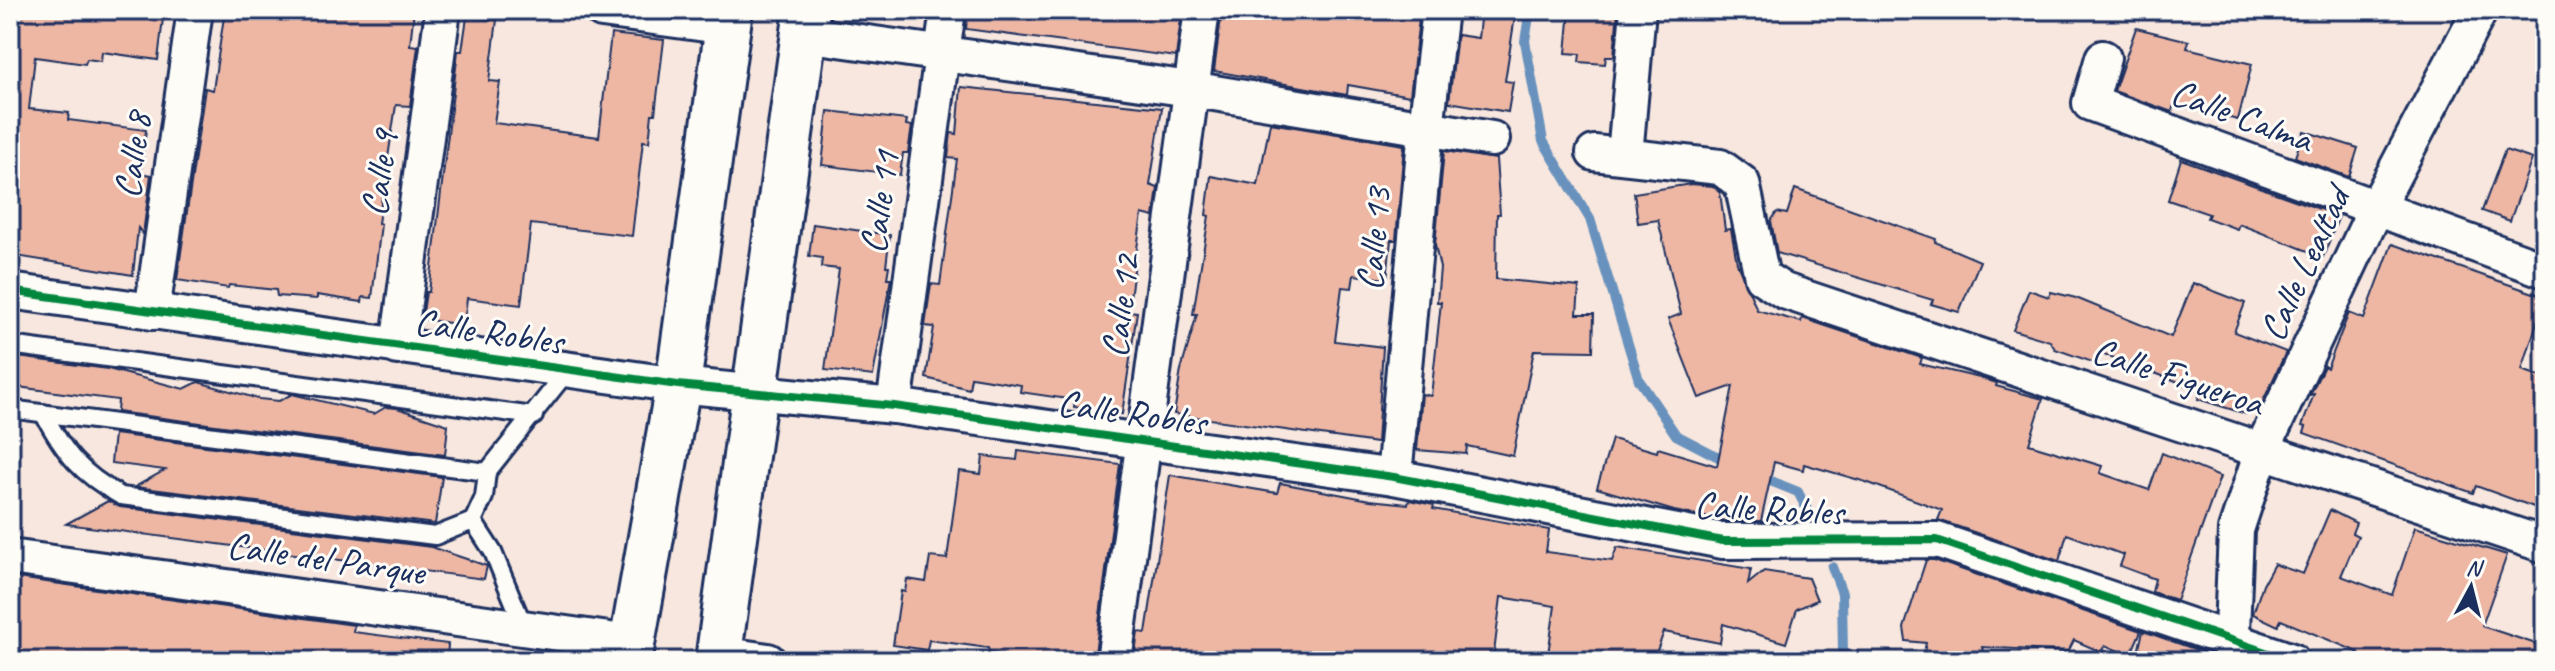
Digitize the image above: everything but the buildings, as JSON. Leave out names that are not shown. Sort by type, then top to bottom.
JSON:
[{"type":"main road","points":[[630,652],[678,385],[729,19]]},
{"type":"main road","points":[[719,658],[806,22]]},
{"type":"street","name":"Calle 8","points":[[152,312],[195,10]]},
{"type":"street","name":"Calle 9","points":[[398,347],[443,10]]},
{"type":"street","points":[[602,10],[729,19]]},
{"type":"street","name":"Calle 11","points":[[894,406],[948,10]]},
{"type":"street","name":"Calle 12","points":[[1114,661],[1202,10]]},
{"type":"street","name":"Calle 13","points":[[1394,477],[1440,10]]},
{"type":"street","name":"Calle Figueroa","points":[[1638,10],[1610,154],[1720,167],[1742,183],[1762,277],[1784,291],[2263,448],[2545,545]]},
{"type":"street","name":"Calle Lealtad","points":[[2231,650],[2236,530],[2263,448],[2375,210],[2480,10]]},
{"type":"street","points":[[806,22],[941,56],[1190,89],[1492,139]]},
{"type":"street","name":"Calle Calma","points":[[2103,58],[2090,103],[2545,270]]},
{"type":"street","name":"Calle Robles","points":[[10,291],[678,385],[894,406],[1394,477],[1723,541],[1937,540],[2231,650],[2292,661]]},
{"type":"street","name":"Calle del Parque","points":[[10,557],[524,628],[630,652]]},
{"type":"street","points":[[719,658],[768,661]]},
{"type":"lane","points":[[10,345],[534,416]]},
{"type":"lane","points":[[43,413],[62,448],[88,478],[121,496],[435,536],[473,521],[484,497],[487,472],[568,370]]},
{"type":"lane","points":[[10,409],[487,472]]},
{"type":"lane","points":[[473,521],[493,552],[524,628]]},
{"type":"waterway","points":[[1530,10],[1525,41],[1543,141],[1590,219],[1639,380],[1676,435],[1730,463]]},
{"type":"waterway","points":[[1758,476],[1798,492],[1818,531]]},
{"type":"waterway","points":[[1832,567],[1842,593],[1843,654],[1839,661]]},
{"type":"cycle path","points":[[10,291],[678,385],[894,406],[1394,477],[1723,541],[1937,540],[2292,661]]}]
